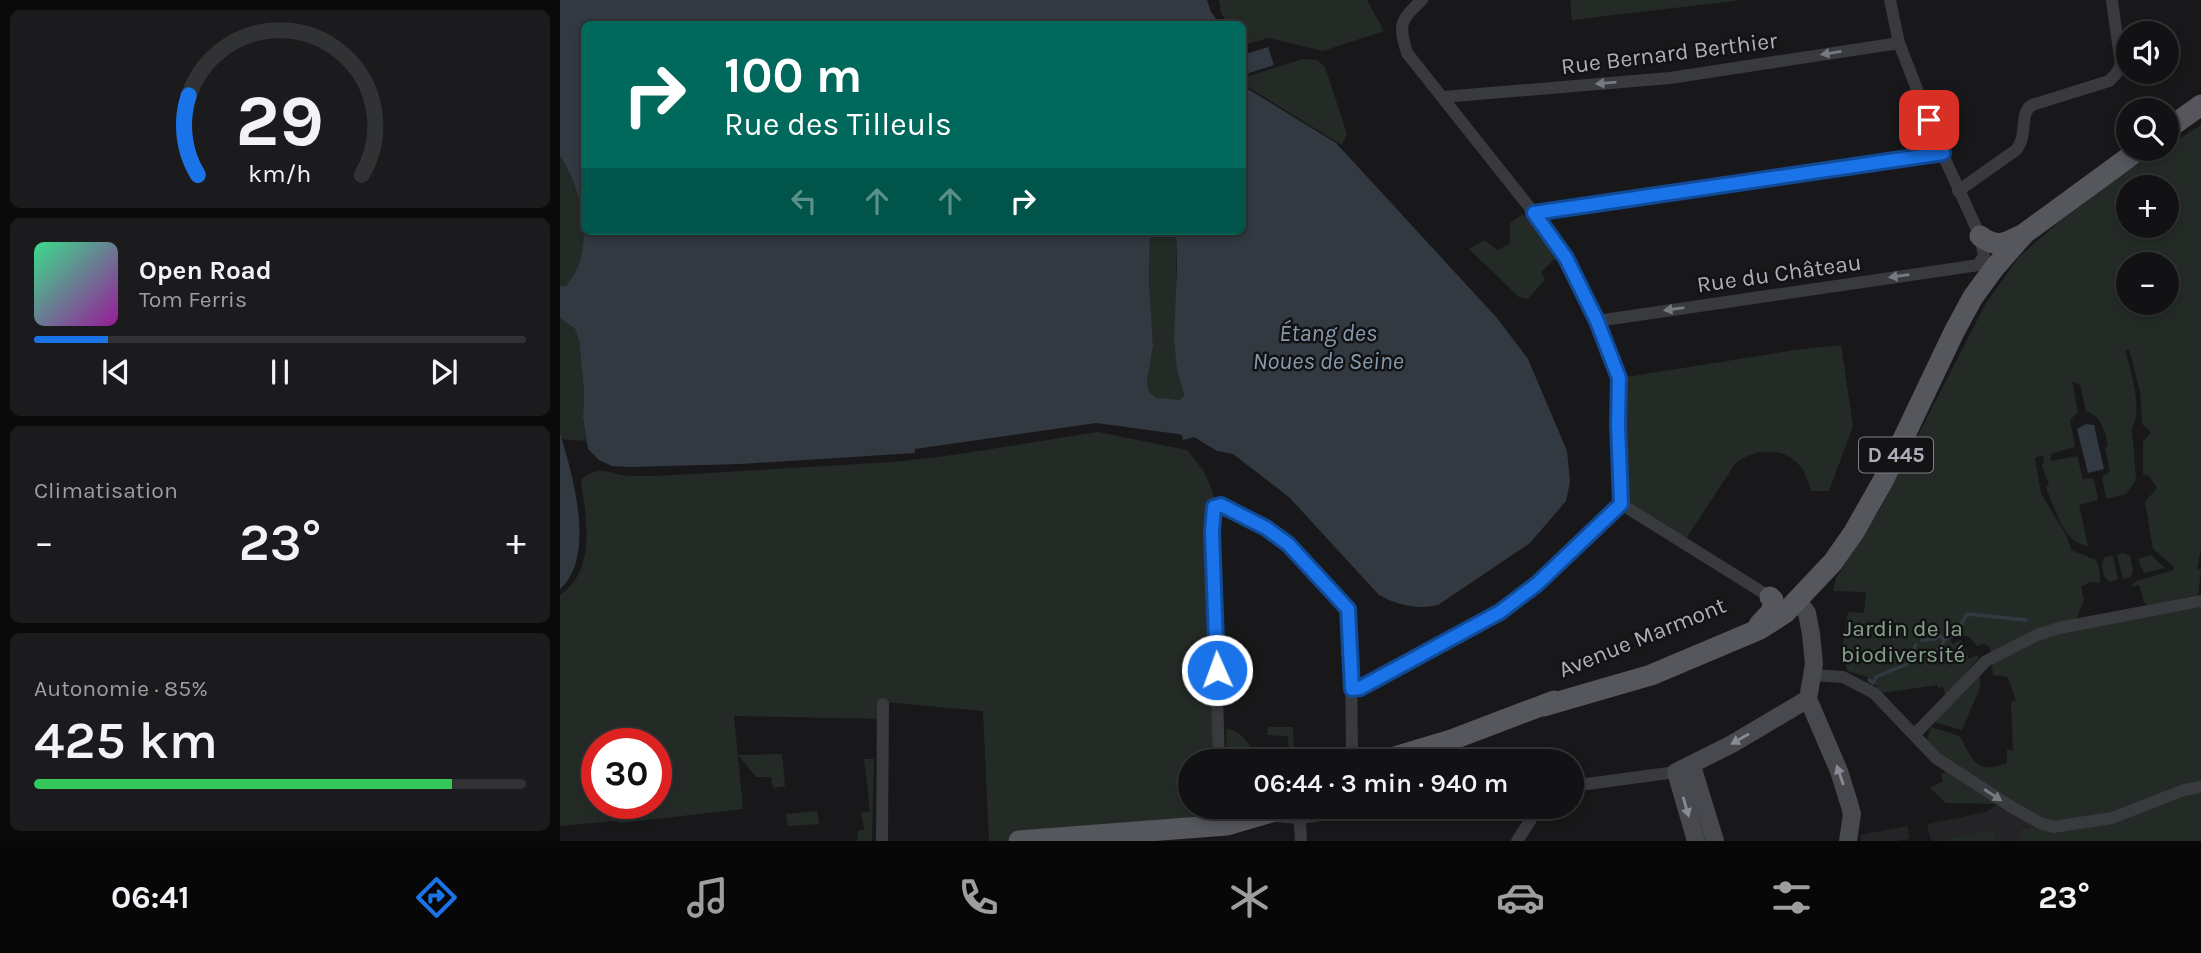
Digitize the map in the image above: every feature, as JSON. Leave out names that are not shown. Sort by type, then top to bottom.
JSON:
[{"type":"main road","points":[[2179,121],[2201,105]]},
{"type":"main road","name":"Avenue Marmont","points":[[1544,706],[1651,675],[1716,649],[1785,613],[1833,562],[1871,503],[1973,297],[2025,233],[2124,161]]},
{"type":"main road","points":[[1980,236],[1990,243],[2003,245],[2025,233]]},
{"type":"main road","points":[[1972,266],[1979,285],[1973,297]]},
{"type":"main road","name":"Avenue Marmont","points":[[1421,749],[1544,706],[1587,687],[1718,639],[1772,601],[1797,600]]},
{"type":"main road","name":"D 445","points":[[1752,631],[1769,617],[1772,601]]},
{"type":"main road","name":"Avenue Marmont","points":[[1432,749],[1451,740]]},
{"type":"main road","points":[[1019,841],[1197,819]]},
{"type":"main road","points":[[1082,835],[1156,836],[1210,819]]},
{"type":"street","points":[[1352,689],[1360,688],[1500,612],[1537,584],[1621,504],[1619,378],[1597,321],[1566,258],[1534,213],[1407,52],[1401,32],[1404,16],[1422,0]]},
{"type":"street","points":[[1890,0],[1899,43],[1958,191],[1980,236],[1984,256],[1972,266]]},
{"type":"street","points":[[1958,191],[2016,150],[2023,142],[2024,115],[2032,105],[2109,80],[2116,74],[2121,65],[2112,1]]},
{"type":"street","name":"Rue Bernard Berthier","points":[[1443,97],[1670,78],[1899,43]]},
{"type":"street","points":[[1534,213],[1943,153]]},
{"type":"street","name":"Rue du Château","points":[[1597,321],[1972,266]]},
{"type":"street","points":[[1621,504],[1772,601]]},
{"type":"street","points":[[1219,749],[1212,532],[1217,506],[1266,528],[1288,544],[1348,609],[1352,749]]},
{"type":"street","points":[[1797,600],[1807,613],[1813,653],[1813,675],[1808,699],[1839,771],[1849,803],[1852,814],[1848,841]]},
{"type":"street","points":[[1914,736],[1984,663],[2037,635],[2060,628],[2201,601]]},
{"type":"street","points":[[1813,675],[1843,677],[1870,690],[1936,758],[2020,812],[2053,827],[2112,818],[2184,790],[2201,787]]},
{"type":"street","points":[[1584,784],[1684,769],[1808,699]]},
{"type":"street","points":[[882,841],[883,704]]},
{"type":"street","points":[[1684,769],[1696,841]]},
{"type":"street","points":[[1684,769],[1715,841]]},
{"type":"street","points":[[1297,819],[1301,841]]},
{"type":"street","points":[[1517,841],[1531,819]]},
{"type":"shaded area","points":[[2002,801],[2201,841],[1931,841],[1927,824],[1986,812]]},
{"type":"shaded area","points":[[1907,826],[1910,839],[1861,841],[1860,835]]},
{"type":"green space","points":[[1219,0],[1367,0],[1384,31],[1323,51],[1269,38],[1246,44],[1246,21],[1227,21],[1221,13]]},
{"type":"green space","points":[[1570,0],[1742,0],[1572,20]]},
{"type":"green space","points":[[1303,59],[1317,60],[1325,67],[1347,134],[1342,145],[1246,86],[1246,77]]},
{"type":"green space","name":"Jardin de la biodiversité","points":[[2201,125],[2201,548],[2197,569],[2201,570],[2198,595],[2147,605],[2139,585],[2130,587],[2136,581],[2174,570],[2173,566],[2153,549],[2145,502],[2157,488],[2149,476],[2143,474],[2143,442],[2151,432],[2142,424],[2140,391],[2129,349],[2125,351],[2136,401],[2132,428],[2136,480],[2126,494],[2106,499],[2102,477],[2110,472],[2105,448],[2108,446],[2106,435],[2099,421],[2086,411],[2080,385],[2072,381],[2078,412],[2070,420],[2075,447],[2053,453],[2050,458],[2051,461],[2077,456],[2083,479],[2094,480],[2098,500],[2079,505],[2088,546],[2079,543],[2066,532],[2046,488],[2049,483],[2042,467],[2044,458],[2042,455],[2035,458],[2041,494],[2067,536],[2071,550],[2096,560],[2099,568],[2099,583],[2090,582],[2081,587],[2084,600],[2073,628],[2201,607],[2201,841],[2020,841],[2021,829],[2036,827],[1999,804],[1946,803],[1930,788],[1943,781],[1941,774],[1946,772],[1926,743],[1931,727],[1960,736],[1972,759],[1983,766],[2007,763],[2007,750],[2013,750],[2011,702],[2016,701],[2008,677],[1993,675],[1990,647],[1984,644],[1977,646],[1969,637],[1960,634],[1950,640],[1953,644],[1961,640],[1969,659],[1977,655],[1979,658],[1945,696],[1943,687],[1938,688],[1937,685],[1882,693],[1868,677],[1847,671],[1842,647],[1848,612],[1864,613],[1866,592],[1833,591],[1836,578],[1880,509],[1986,303],[2019,257],[2060,221],[2116,178],[2116,238],[2179,238],[2179,175],[2121,175],[2144,161],[2179,161],[2179,139]]},
{"type":"green space","points":[[560,156],[578,195],[583,240],[578,268],[566,286],[560,286]]},
{"type":"green space","points":[[1523,214],[1555,259],[1541,272],[1545,279],[1528,299],[1519,297],[1469,249],[1484,240],[1498,250],[1510,243],[1510,223]]},
{"type":"green space","points":[[1150,235],[1176,235],[1177,370],[1184,395],[1180,400],[1157,399],[1149,392],[1147,382],[1153,346],[1149,281]]},
{"type":"green space","points":[[560,318],[575,329],[579,340],[586,441],[562,439],[560,433]]},
{"type":"green space","points":[[1841,345],[1853,426],[1829,491],[1811,491],[1800,466],[1785,455],[1759,452],[1735,464],[1683,543],[1621,504],[1620,378]]},
{"type":"green space","points":[[1098,432],[1187,450],[1203,470],[1215,499],[1212,532],[1219,749],[1178,749],[1178,819],[1191,819],[1019,841],[989,841],[983,711],[884,702],[883,719],[734,716],[743,809],[672,817],[672,728],[581,728],[581,819],[656,819],[560,826],[560,595],[580,572],[584,558],[586,526],[581,480],[599,471],[629,476],[657,476],[894,462]]},
{"type":"green space","points":[[2123,553],[2130,556],[2133,571],[2131,577],[2123,579],[2117,555]]},
{"type":"green space","points":[[2151,555],[2165,568],[2144,573],[2138,559]]},
{"type":"green space","points":[[2113,556],[2118,579],[2110,582],[2104,574],[2103,563],[2105,557]]},
{"type":"green space","points":[[1980,674],[1980,687],[1962,730],[1934,722]]},
{"type":"green space","points":[[1268,727],[1293,727],[1294,749],[1289,749],[1288,736],[1267,735]]},
{"type":"green space","points":[[1226,729],[1238,733],[1253,749],[1227,749]]},
{"type":"green space","points":[[782,754],[785,786],[773,788],[771,777],[756,777],[738,755]]},
{"type":"green space","points":[[864,759],[874,759],[872,841],[857,841],[858,831],[864,829],[861,813],[870,811]]},
{"type":"green space","points":[[817,811],[819,824],[788,826],[786,814]]},
{"type":"green space","points":[[1994,830],[1996,841],[1939,841]]},
{"type":"water","name":"Étang des Noues de Seine","points":[[560,0],[1207,0],[1218,21],[581,21],[581,210],[573,181],[560,156]]},
{"type":"water","points":[[1268,47],[1274,65],[1246,74],[1246,54]]},
{"type":"water","name":"Étang des Noues de Seine","points":[[1246,88],[1336,143],[1497,318],[1528,359],[1567,451],[1570,482],[1566,501],[1530,543],[1438,605],[1415,607],[1379,595],[1289,497],[1233,454],[1217,451],[1194,437],[1183,440],[1182,435],[1178,434],[1096,423],[915,449],[915,453],[741,464],[612,466],[599,460],[588,449],[583,418],[584,390],[579,340],[575,329],[560,318],[560,286],[566,286],[577,270],[583,235],[1150,235],[1149,281],[1153,346],[1147,382],[1149,392],[1157,398],[1180,400],[1184,395],[1177,370],[1174,339],[1176,235],[1246,235]]},
{"type":"water","points":[[2086,424],[2094,425],[2104,469],[2088,473],[2077,429]]},
{"type":"water","points":[[560,433],[575,491],[579,536],[577,556],[571,574],[560,589]]},
{"type":"waterway","points":[[1922,640],[1935,639],[1939,635],[1944,640],[1957,631],[1967,614],[2026,620]]},
{"type":"waterway","points":[[1926,656],[1941,648],[1944,640]]},
{"type":"waterway","points":[[1869,680],[1873,683],[1876,677],[1914,661],[1913,651],[1916,645]]},
{"type":"route","points":[[1217,670],[1212,532],[1214,507],[1221,505],[1236,511],[1279,537],[1297,552],[1348,609],[1352,689],[1360,688],[1500,612],[1537,584],[1621,504],[1619,378],[1597,321],[1566,258],[1534,213],[1943,153],[1929,120]]}]
